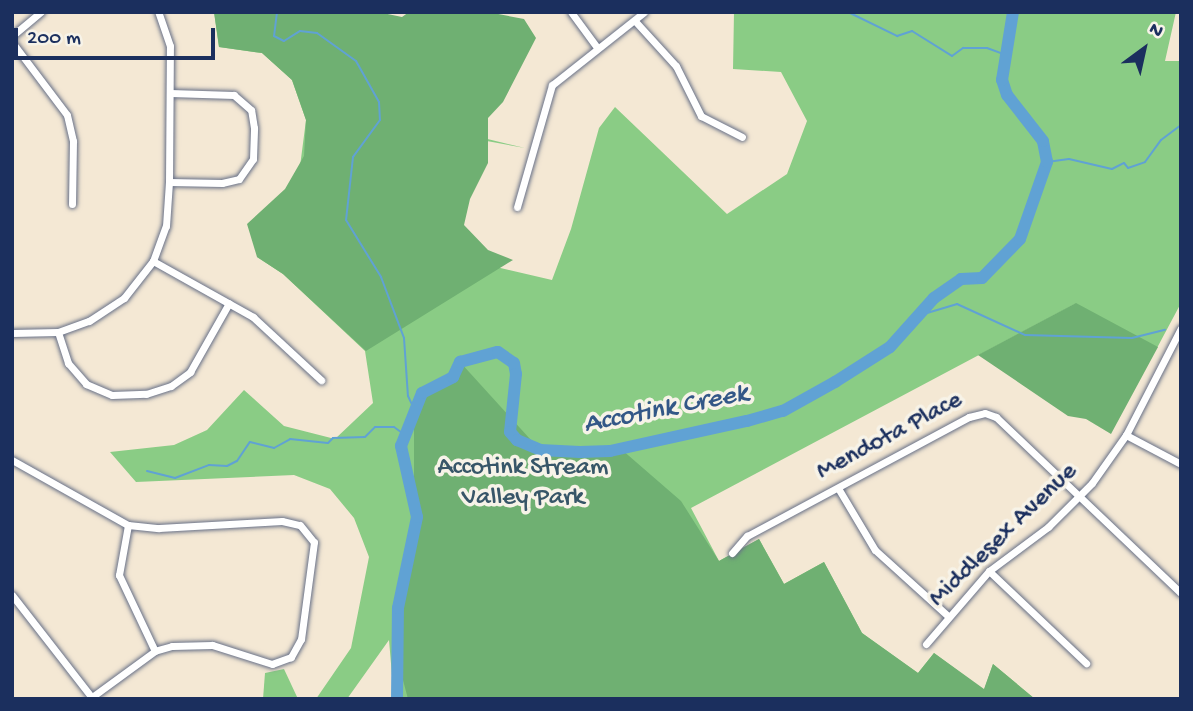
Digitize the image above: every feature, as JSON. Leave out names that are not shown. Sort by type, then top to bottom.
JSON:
[{"type":"street","points":[[12,36],[41,12]]},
{"type":"street","points":[[12,333],[58,332],[113,307],[153,261],[166,226],[169,182],[170,47],[158,12]]},
{"type":"street","points":[[571,12],[596,47]]},
{"type":"street","points":[[517,207],[550,90],[596,47],[635,21],[643,12]]},
{"type":"street","points":[[635,21],[676,66],[701,116],[742,137]]},
{"type":"street","points":[[12,42],[67,115],[73,141],[72,204]]},
{"type":"street","points":[[169,182],[226,183],[239,179],[253,159],[254,128],[248,105],[234,95],[170,93]]},
{"type":"street","points":[[153,261],[253,317],[321,380]]},
{"type":"street","points":[[58,332],[68,363],[86,384],[112,395],[146,394],[171,386],[190,372],[229,303]]},
{"type":"street","name":"Middlesex Avenue","points":[[926,644],[947,615],[989,571],[1048,527],[1080,496],[1126,435],[1181,328]]},
{"type":"street","points":[[1171,347],[1181,347]]},
{"type":"street","name":"Mendota Place","points":[[732,553],[747,536],[981,413],[996,417],[1181,593]]},
{"type":"street","points":[[1126,435],[1181,464]]},
{"type":"street","points":[[12,460],[128,524],[159,528],[282,521],[300,525],[314,542],[301,639],[291,657],[263,663],[202,644],[155,651],[92,698],[12,595]]},
{"type":"street","points":[[838,488],[874,550],[947,615]]},
{"type":"street","points":[[128,524],[119,575],[155,651]]},
{"type":"street","points":[[989,571],[1086,663]]},
{"type":"green space","name":"Accotink Stream Valley Park","points":[[214,12],[467,134],[525,148],[465,137],[439,233],[492,266],[552,280],[571,229],[599,128],[615,107],[727,214],[787,174],[807,121],[781,72],[733,69],[734,12],[1176,12],[1165,61],[1181,61],[1181,303],[1157,348],[1075,304],[691,508],[719,561],[759,539],[784,584],[824,562],[862,633],[918,673],[934,653],[984,690],[993,664],[1035,699],[394,699],[389,640],[347,699],[316,699],[351,648],[369,557],[354,518],[330,489],[294,475],[136,482],[110,452],[174,445],[207,430],[244,390],[284,426],[335,439],[373,403],[365,351],[283,274],[257,257],[294,213],[306,120],[292,80],[262,53],[219,47]]},
{"type":"green space","points":[[214,12],[378,12],[402,17],[409,12],[488,12],[524,19],[536,38],[503,102],[488,118],[488,163],[470,199],[464,225],[488,250],[513,260],[366,351],[283,274],[257,257],[247,224],[285,189],[304,156],[306,120],[292,80],[262,53],[219,47]]},
{"type":"green space","points":[[1076,303],[1158,347],[1111,434],[1086,419],[1068,416],[978,355]]},
{"type":"green space","points":[[460,362],[540,450],[621,449],[681,501],[719,561],[759,539],[784,584],[824,562],[862,633],[918,673],[934,653],[984,689],[993,664],[1035,699],[408,699],[396,654],[414,506],[414,409]]},
{"type":"green space","points":[[284,669],[298,699],[263,699],[265,673]]},
{"type":"waterway","points":[[277,12],[274,36],[284,41],[300,31],[317,33],[356,61],[379,102],[380,120],[353,157],[346,220],[381,277],[404,338],[408,396],[414,409]]},
{"type":"waterway","points":[[848,12],[897,36],[912,31],[952,56],[963,48],[987,48],[1006,55]]},
{"type":"waterway","name":"Accotink Creek","points":[[397,699],[398,608],[417,517],[401,446],[422,393],[453,377],[460,362],[498,352],[514,363],[516,374],[510,432],[517,440],[540,450],[610,451],[783,411],[890,347],[934,298],[961,279],[982,278],[1020,239],[1047,162],[1043,141],[1007,95],[1002,80],[1013,12]]},
{"type":"waterway","points":[[1047,162],[1069,159],[1112,169],[1124,163],[1128,168],[1145,162],[1161,140],[1181,125]]},
{"type":"waterway","points":[[917,316],[957,304],[1025,335],[1132,338],[1165,330]]},
{"type":"waterway","points":[[147,471],[175,478],[209,465],[227,466],[237,461],[250,442],[274,448],[290,439],[328,443],[333,438],[365,437],[375,427],[394,427],[405,435]]}]
